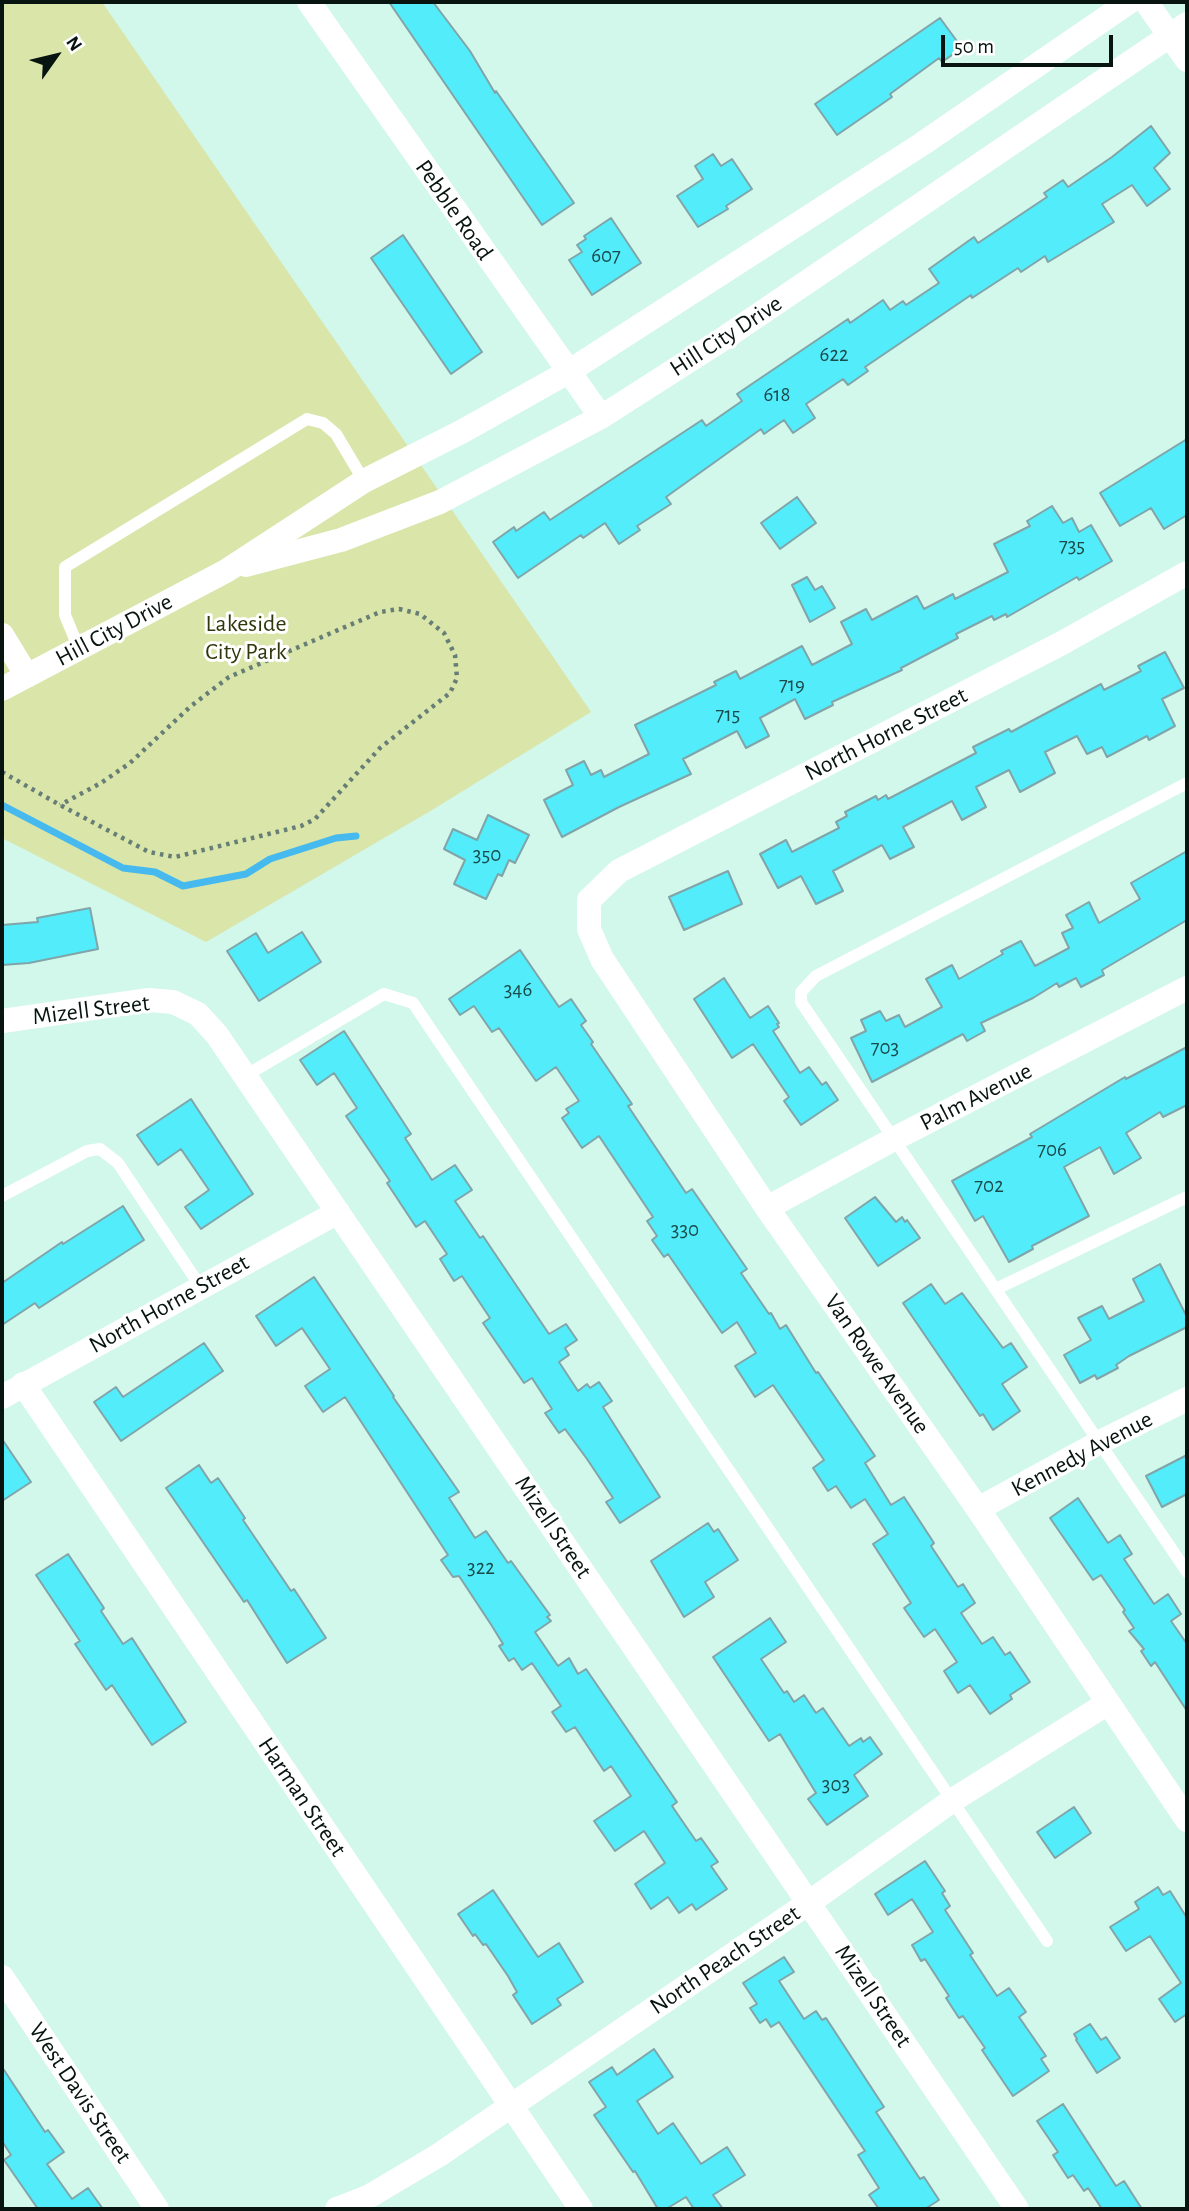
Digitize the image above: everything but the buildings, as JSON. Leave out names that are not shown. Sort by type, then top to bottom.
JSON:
[{"type":"street","name":"Pebble Road","points":[[309,2],[601,417]]},
{"type":"street","name":"Hill City Drive","points":[[2,689],[226,571],[364,481],[463,431],[568,372],[922,144],[1129,2]]},
{"type":"street","points":[[1146,2],[1178,30],[1187,60]]},
{"type":"street","name":"Hill City Drive","points":[[226,571],[341,540],[440,502],[601,417],[723,339],[1178,30]]},
{"type":"street","name":"North Horne Street","points":[[589,900],[619,871],[1062,643],[1187,573]]},
{"type":"street","points":[[2,635],[27,676]]},
{"type":"street","name":"Van Rowe Avenue","points":[[589,900],[589,929],[602,959],[767,1208],[978,1509],[1185,1812]]},
{"type":"street","name":"Palm Avenue","points":[[767,1208],[892,1140],[1187,988]]},
{"type":"street","name":"Mizell Street","points":[[2,1021],[149,1000],[173,1002],[198,1014],[217,1035],[1017,2209]]},
{"type":"street","name":"North Horne Street","points":[[2,1396],[338,1212]]},
{"type":"street","name":"Harman Street","points":[[23,1384],[581,2209]]},
{"type":"street","name":"Kennedy Avenue","points":[[978,1509],[1098,1443],[1187,1399]]},
{"type":"street","name":"North Peach Street","points":[[337,2209],[368,2197],[439,2155],[810,1902],[953,1800],[1108,1703]]},
{"type":"street","name":"West Davis Street","points":[[2,1977],[157,2209]]},
{"type":"lane","points":[[79,649],[65,615],[65,567],[307,419],[323,423],[337,434],[364,481]]},
{"type":"lane","points":[[1187,783],[816,976],[801,992],[801,1002],[892,1140],[1187,1572]]},
{"type":"lane","points":[[245,1076],[384,994],[413,1003],[1047,1941]]},
{"type":"lane","points":[[2,1196],[87,1151],[100,1149],[118,1164],[200,1286]]},
{"type":"lane","points":[[996,1289],[1187,1197]]},
{"type":"path","points":[[2,772],[60,805],[149,852],[175,857],[301,826],[315,819],[380,748],[450,693],[457,678],[455,656],[444,632],[420,614],[399,609],[380,612],[229,677],[191,706],[130,763],[101,783],[60,805]]},
{"type":"green space","name":"Lakeside City Park","points":[[2,2],[102,2],[591,712],[432,810],[206,942],[2,838]]},
{"type":"waterway","points":[[2,805],[123,868],[155,872],[183,886],[246,874],[270,859],[336,838],[356,836]]}]
